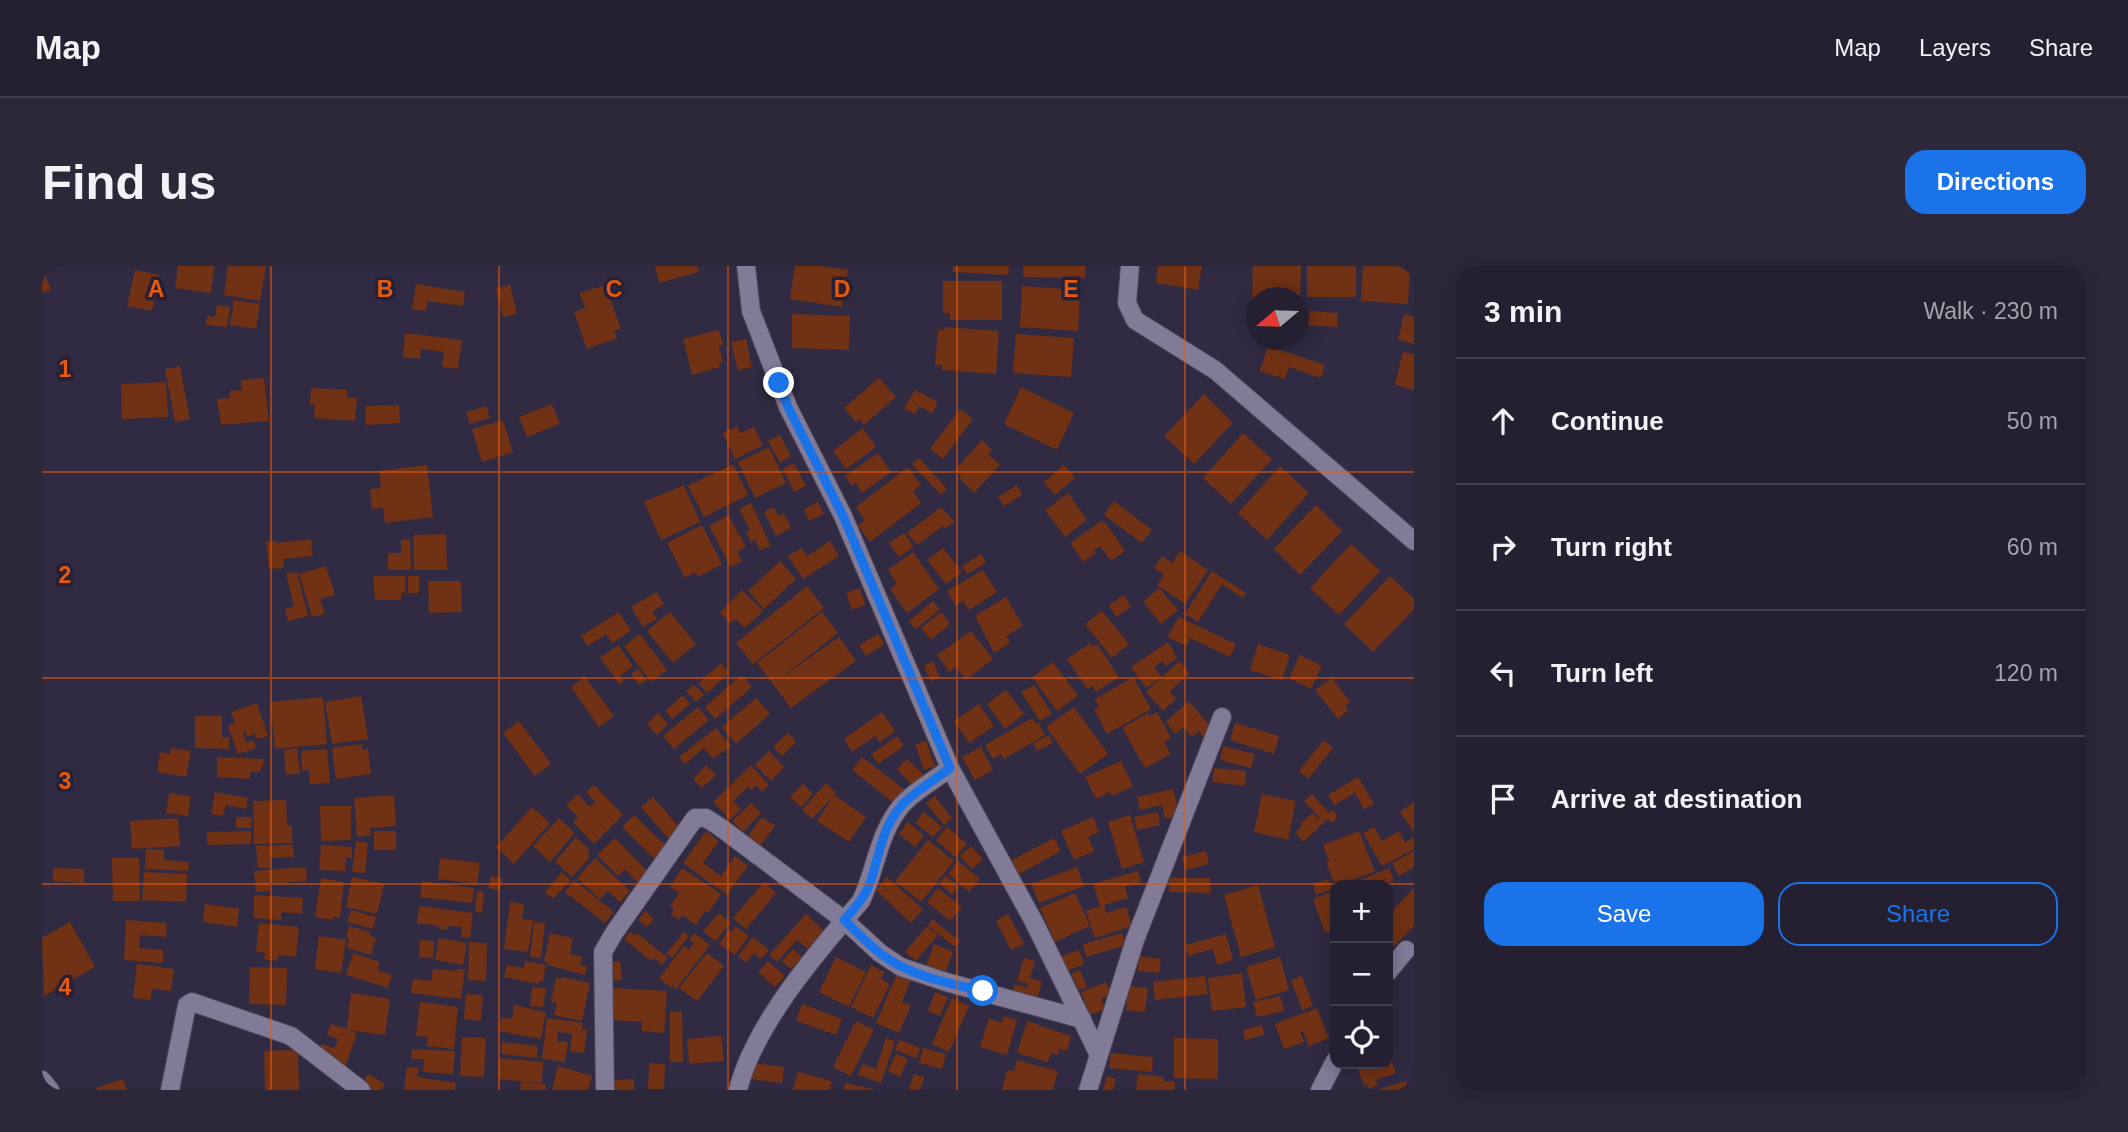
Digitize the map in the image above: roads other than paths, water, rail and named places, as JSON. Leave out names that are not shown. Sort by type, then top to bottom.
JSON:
[{"type":"street","points":[[746,266],[751,311],[788,407],[843,516],[950,768],[1034,922],[1098,1053]]},
{"type":"street","points":[[1130,266],[1127,303],[1135,320],[1215,370],[1414,541]]},
{"type":"street","points":[[1088,1090],[1135,940],[1222,717]]},
{"type":"street","points":[[738,1090],[743,1069],[773,1012],[861,901],[871,880],[878,850],[902,805],[950,768]]},
{"type":"street","points":[[605,1090],[603,952],[695,818],[706,818],[713,823],[844,920],[880,953],[901,967],[1082,1019]]},
{"type":"street","points":[[1393,966],[1406,950]]},
{"type":"street","points":[[170,1090],[187,1005],[192,1002],[291,1036],[361,1090]]},
{"type":"street","points":[[1320,1090],[1330,1069]]},
{"type":"street","points":[[42,1080],[50,1090]]}]
